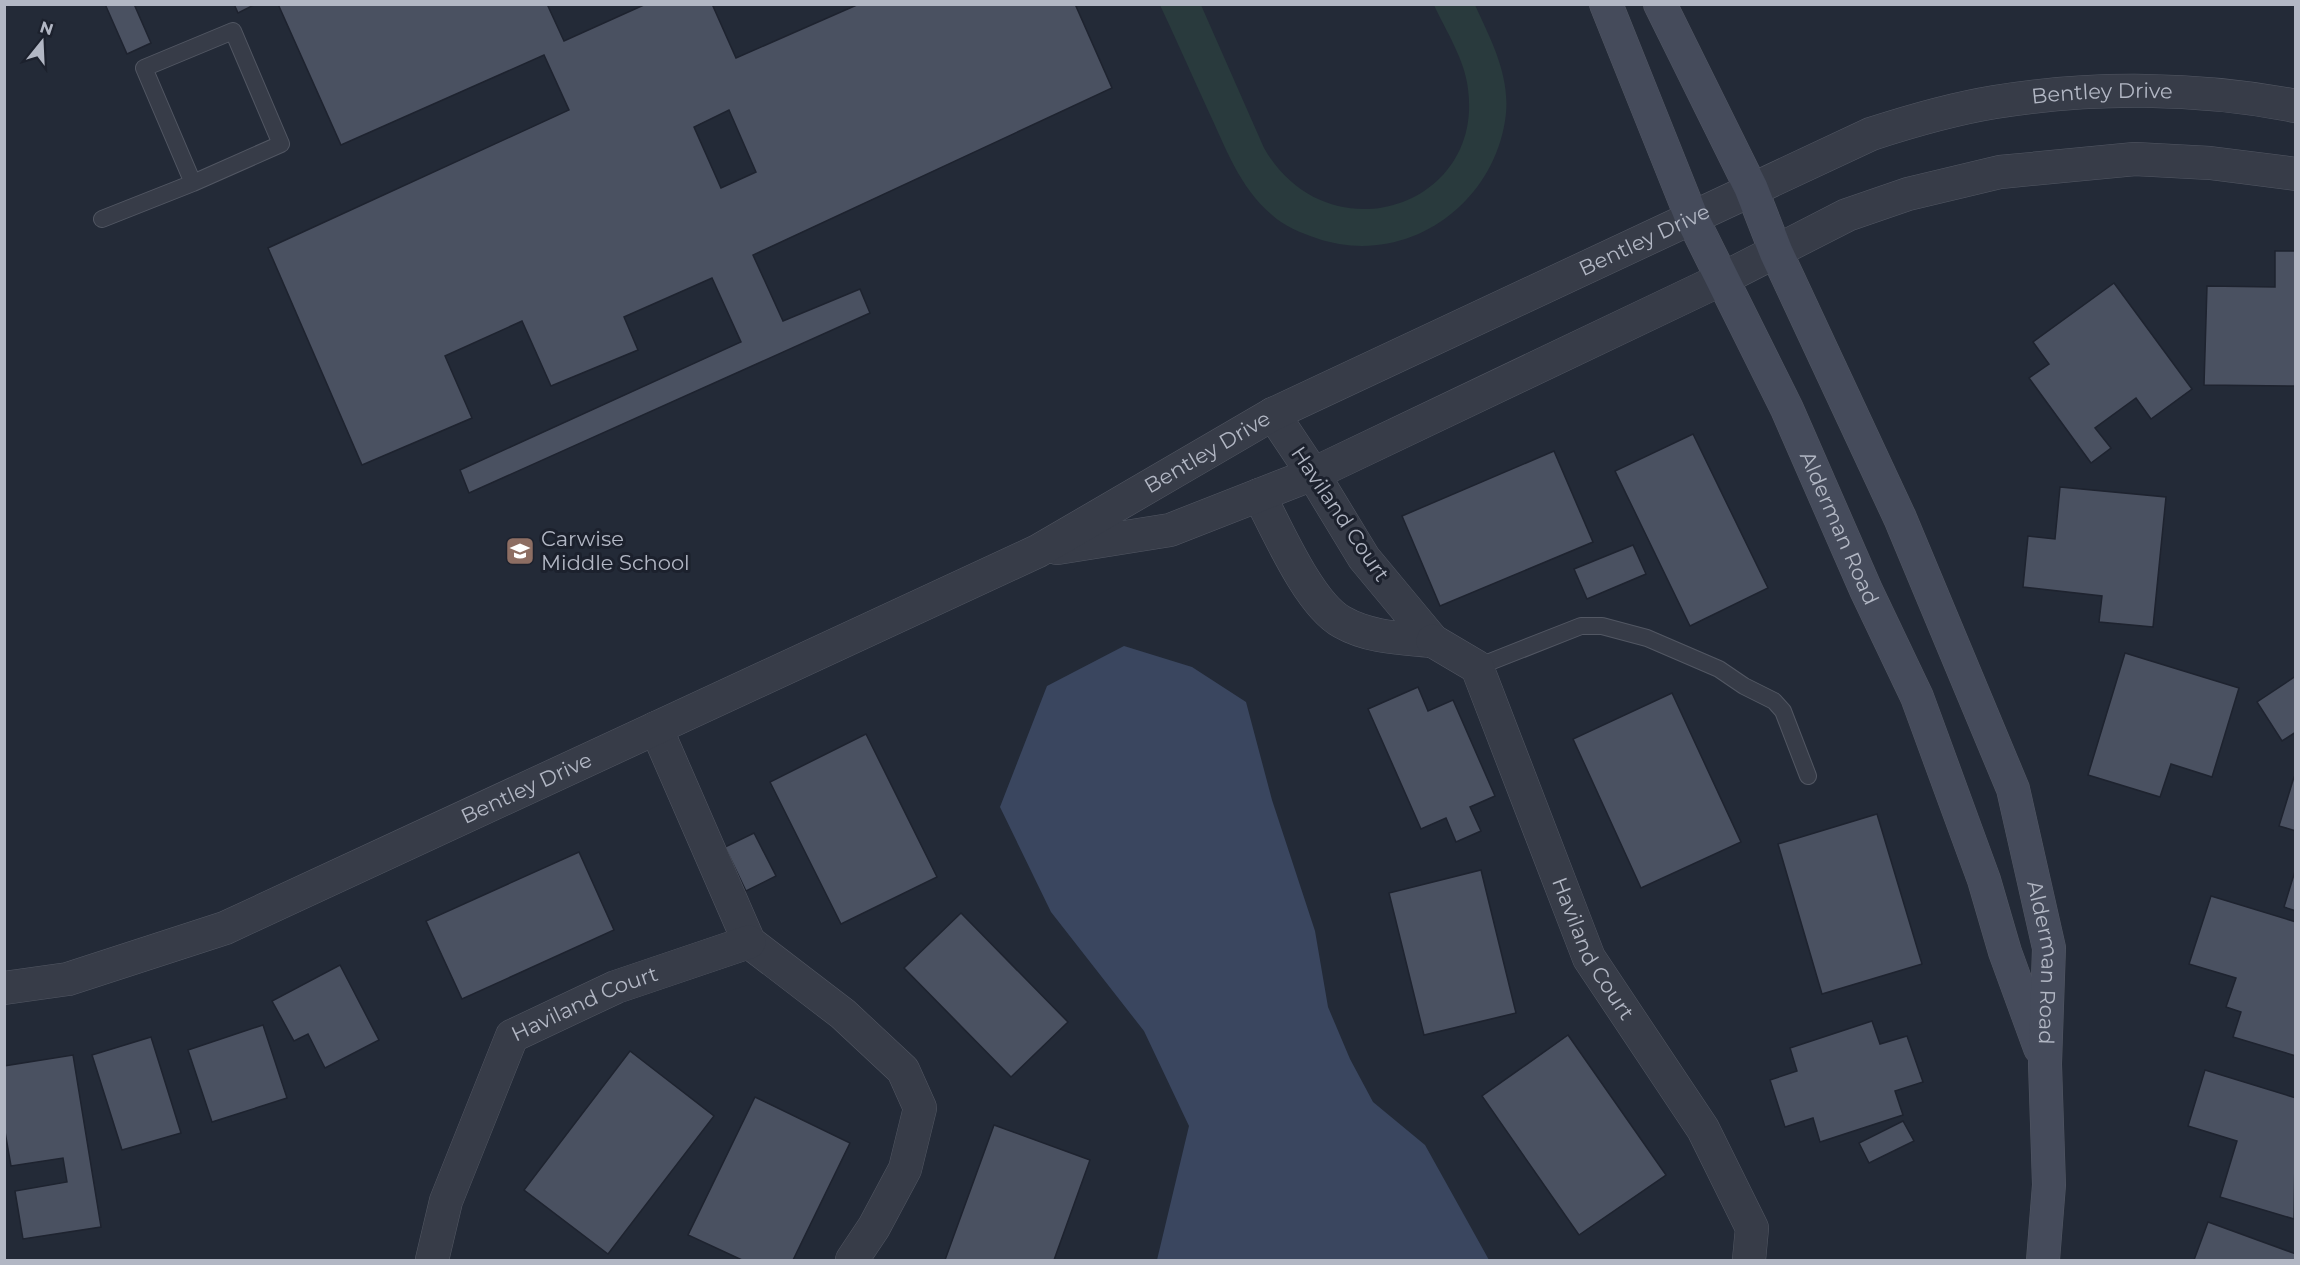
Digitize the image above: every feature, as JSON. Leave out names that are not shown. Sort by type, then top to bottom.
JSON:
[{"type":"street","name":"Alderman Road","points":[[1606,4],[1691,216],[1787,409],[1866,590],[1917,697],[1984,880],[2045,1064]]},
{"type":"street","name":"Alderman Road","points":[[1660,4],[1751,188],[1776,252],[1900,518],[2013,789],[2049,948],[2045,1064],[2049,1185],[2043,1260]]},
{"type":"street","name":"Bentley Drive","points":[[4,988],[68,979],[225,928],[1038,551],[1272,414],[1691,216],[1871,134],[1928,116],[1996,102],[2080,93],[2146,92],[2212,95],[2295,106]]},
{"type":"street","name":"Bentley Drive","points":[[1038,551],[1170,530],[1313,474],[1722,279],[1847,215],[1908,194],[2000,172],[2135,159],[2210,163],[2295,174]]},
{"type":"street","name":"Haviland Court","points":[[1272,414],[1313,474],[1364,558],[1433,641],[1477,667],[1589,958],[1703,1129],[1752,1228],[1749,1260]]},
{"type":"street","name":"Haviland Court","points":[[1259,495],[1309,590],[1341,622],[1384,637],[1433,641]]},
{"type":"street","points":[[1354,626],[1374,609],[1390,588]]},
{"type":"street","points":[[656,728],[749,942],[843,1014],[903,1070],[920,1108],[905,1169],[874,1227],[852,1260]]},
{"type":"street","name":"Haviland Court","points":[[432,1260],[446,1200],[512,1036],[616,987],[749,942]]},
{"type":"lane","points":[[102,219],[193,183],[281,144],[233,31],[144,68],[193,183]]},
{"type":"lane","points":[[1477,667],[1581,626],[1602,626],[1647,638],[1701,660],[1774,701],[1783,711],[1808,776]]},
{"type":"shaded area","points":[[1160,5],[1201,5],[1264,148],[1292,182],[1325,202],[1360,209],[1396,204],[1427,189],[1452,164],[1466,130],[1468,89],[1459,57],[1434,5],[1475,5],[1499,61],[1506,90],[1505,121],[1496,153],[1482,181],[1462,205],[1438,224],[1410,237],[1380,245],[1348,245],[1316,238],[1299,231],[1272,215],[1250,192],[1242,179]]},
{"type":"water","points":[[1124,646],[1192,667],[1246,702],[1272,800],[1315,931],[1328,1007],[1350,1059],[1373,1102],[1425,1145],[1489,1260],[1157,1260],[1189,1126],[1144,1031],[1051,912],[1000,807],[1047,686]]},
{"type":"building","points":[[105,4],[134,4],[151,43],[127,54]]},
{"type":"building","points":[[234,4],[256,4],[238,13]]},
{"type":"building","points":[[278,4],[547,4],[564,41],[646,4],[712,4],[736,58],[859,4],[1075,4],[1112,88],[753,255],[783,321],[860,289],[870,313],[469,493],[460,470],[741,342],[712,278],[624,317],[638,350],[551,386],[522,321],[445,356],[472,418],[362,465],[268,248],[569,110],[544,55],[341,145]],"holes":[[[729,110],[756,172],[721,188],[694,127]]]},
{"type":"building","points":[[2275,251],[2296,251],[2296,386],[2204,385],[2207,286],[2275,287]]},
{"type":"building","points":[[2114,283],[2192,389],[2151,419],[2136,398],[2095,428],[2111,448],[2091,463],[2029,378],[2049,364],[2033,342]]},
{"type":"building","points":[[1693,434],[1768,588],[1690,626],[1615,471]]},
{"type":"building","points":[[1554,451],[1593,542],[1440,606],[1402,516]]},
{"type":"building","points":[[2060,487],[2166,497],[2153,627],[2099,622],[2102,596],[2023,587],[2028,536],[2055,539]]},
{"type":"building","points":[[1633,545],[1646,574],[1587,599],[1574,569]]},
{"type":"building","points":[[2125,653],[2239,688],[2212,777],[2171,764],[2160,797],[2088,775]]},
{"type":"building","points":[[2296,676],[2296,732],[2282,741],[2257,702]]},
{"type":"building","points":[[1418,687],[1428,711],[1453,700],[1495,796],[1470,807],[1481,831],[1456,842],[1446,818],[1421,829],[1368,709]]},
{"type":"building","points":[[1672,693],[1741,842],[1641,888],[1573,739]]},
{"type":"building","points":[[866,734],[937,877],[841,924],[770,782]]},
{"type":"building","points":[[2294,777],[2296,777],[2296,831],[2279,826]]},
{"type":"building","points":[[1877,814],[1922,964],[1822,994],[1778,844]]},
{"type":"building","points":[[754,833],[776,876],[746,891],[725,847]]},
{"type":"building","points":[[579,852],[614,930],[462,999],[426,921]]},
{"type":"building","points":[[2296,868],[2296,911],[2284,907]]},
{"type":"building","points":[[1481,870],[1516,1013],[1424,1035],[1389,893]]},
{"type":"building","points":[[2211,896],[2296,922],[2296,1056],[2233,1037],[2241,1012],[2226,1007],[2236,978],[2189,964]]},
{"type":"building","points":[[961,913],[1068,1022],[1011,1077],[904,968]]},
{"type":"building","points":[[340,965],[379,1040],[325,1068],[308,1034],[294,1041],[272,1001]]},
{"type":"building","points":[[1872,1021],[1880,1044],[1907,1036],[1923,1082],[1895,1091],[1903,1115],[1820,1142],[1813,1118],[1785,1127],[1770,1080],[1797,1071],[1790,1048]]},
{"type":"building","points":[[263,1025],[287,1098],[212,1122],[188,1050]]},
{"type":"building","points":[[1568,1035],[1666,1175],[1579,1235],[1482,1096]]},
{"type":"building","points":[[151,1037],[181,1133],[122,1150],[92,1055]]},
{"type":"building","points":[[630,1051],[714,1116],[608,1254],[524,1190]]},
{"type":"building","points":[[73,1055],[101,1227],[23,1239],[15,1191],[67,1182],[63,1158],[11,1166],[4,1126],[4,1066]]},
{"type":"building","points":[[2205,1070],[2296,1098],[2294,1219],[2220,1197],[2237,1141],[2188,1126]]},
{"type":"building","points":[[755,1097],[850,1143],[793,1260],[742,1260],[688,1235]]},
{"type":"building","points":[[1903,1121],[1914,1141],[1869,1163],[1859,1143]]},
{"type":"building","points":[[994,1125],[1090,1160],[1054,1260],[945,1260]]},
{"type":"building","points":[[2208,1222],[2296,1254],[2296,1260],[2194,1260]]},
{"type":"place","name":"Carwise Middle School","points":[[520,551]]}]
